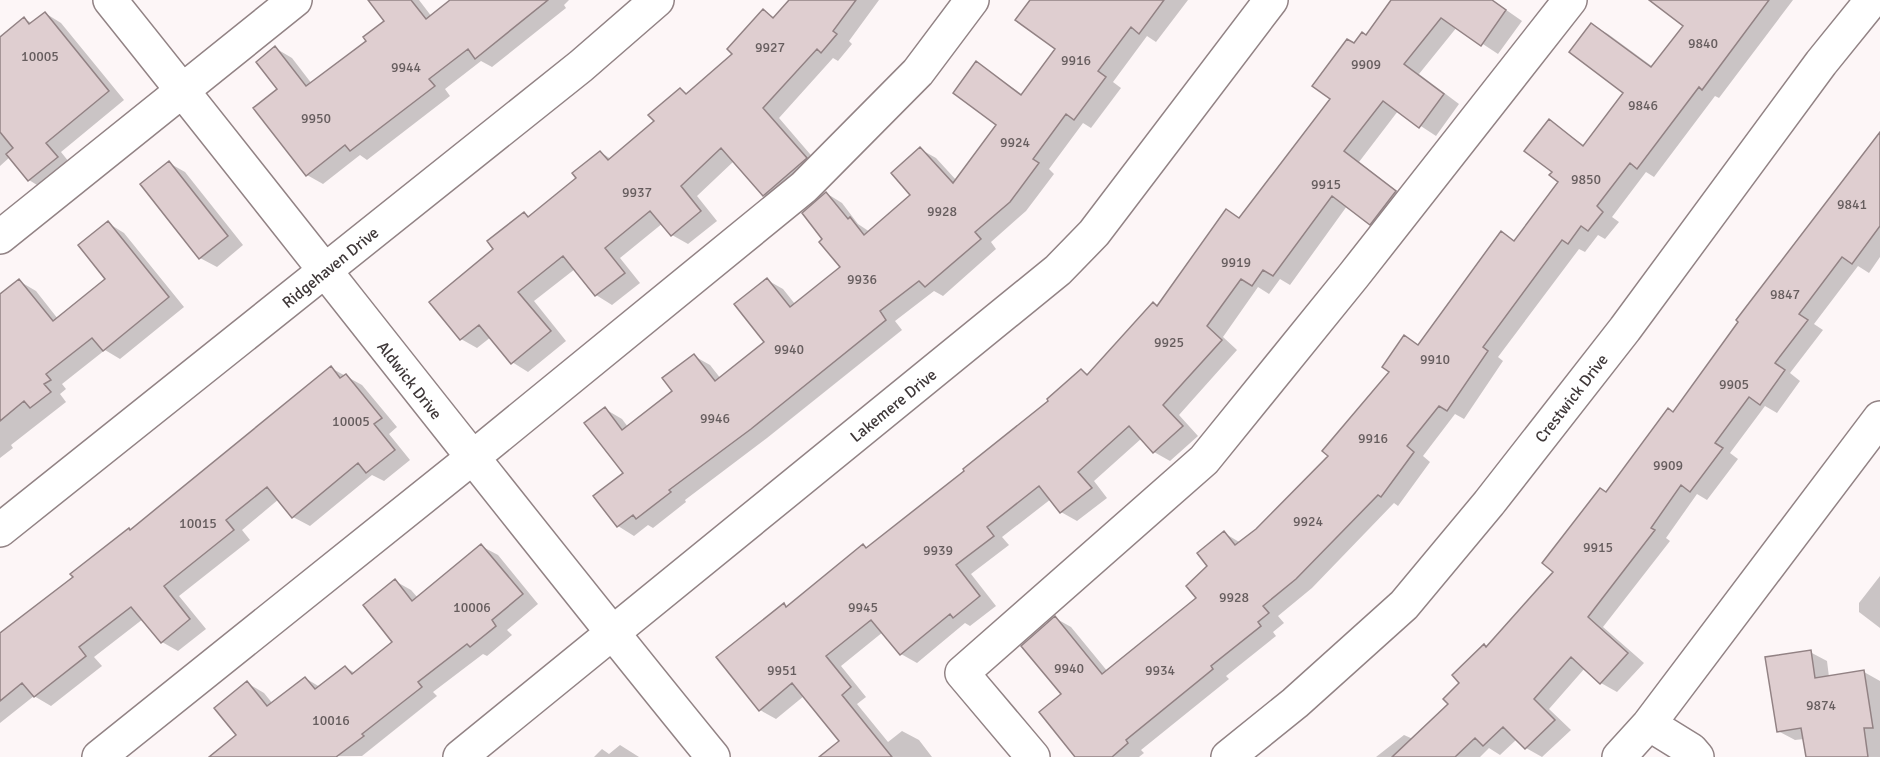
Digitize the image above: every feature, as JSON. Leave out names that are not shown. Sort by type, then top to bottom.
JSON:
[{"type":"street","name":"Aldwick Drive","points":[[110,0],[472,458],[713,757]]},
{"type":"street","points":[[0,237],[295,0]]},
{"type":"street","name":"Ridgehaven Drive","points":[[0,530],[581,66],[657,0]]},
{"type":"street","points":[[99,757],[472,458],[804,187],[918,72],[972,0]]},
{"type":"street","name":"Lakemere Drive","points":[[460,757],[1059,270],[1094,233],[1271,0]]},
{"type":"street","points":[[1033,757],[962,673],[1204,460],[1354,276],[1570,0]]},
{"type":"street","name":"Crestwick Drive","points":[[1228,757],[1295,703],[1404,605],[1490,503],[1625,330],[1821,63],[1872,0]]},
{"type":"street","points":[[1619,757],[1649,724],[1880,418]]},
{"type":"street","points":[[1649,724],[1691,750],[1697,757]]},
{"type":"building","points":[[368,0],[411,0],[426,19],[450,0],[548,0],[475,59],[468,49],[429,79],[435,86],[350,151],[345,145],[306,176],[253,108],[277,89],[256,62],[275,46],[306,86],[366,41],[363,37],[384,21]]},
{"type":"building","points":[[789,0],[856,0],[833,31],[837,34],[821,53],[817,49],[763,108],[807,158],[763,196],[721,148],[681,186],[701,211],[671,236],[650,211],[605,248],[625,273],[595,296],[563,256],[518,292],[551,331],[511,364],[479,325],[460,340],[429,302],[493,249],[487,241],[524,212],[528,217],[576,178],[572,173],[600,151],[608,160],[654,121],[648,115],[680,88],[686,94],[732,54],[727,49],[763,9],[773,18]]},
{"type":"building","points":[[1030,0],[1164,0],[1139,34],[1131,27],[1098,71],[1106,77],[1074,120],[1066,114],[1033,159],[1039,163],[1010,202],[975,232],[981,239],[925,287],[919,281],[880,311],[886,320],[751,429],[669,490],[671,492],[636,519],[633,515],[617,527],[593,496],[623,473],[584,423],[605,407],[622,430],[672,391],[662,378],[694,354],[715,381],[764,342],[734,304],[767,278],[790,307],[840,267],[819,242],[822,239],[802,213],[826,192],[864,235],[910,195],[891,173],[920,147],[953,183],[996,125],[953,93],[976,61],[1021,95],[1055,49],[1015,20]]},
{"type":"building","points":[[1391,0],[1492,0],[1506,10],[1481,46],[1441,18],[1404,64],[1444,94],[1419,128],[1383,101],[1344,151],[1396,191],[1370,225],[1332,196],[1273,276],[1263,270],[1252,286],[1241,279],[1207,326],[1222,340],[1163,405],[1183,426],[1153,453],[1129,426],[1078,472],[1092,488],[1060,513],[1039,486],[987,527],[994,536],[956,565],[980,596],[953,618],[950,614],[900,655],[871,620],[826,656],[851,687],[842,695],[892,757],[819,757],[839,741],[792,683],[759,711],[716,657],[784,603],[786,607],[863,544],[866,548],[964,471],[963,469],[1048,401],[1047,399],[1081,369],[1087,375],[1153,302],[1157,306],[1226,209],[1239,218],[1330,99],[1312,86],[1347,39],[1354,43],[1362,32],[1366,35]]},
{"type":"building","points":[[1649,0],[1769,0],[1702,90],[1699,87],[1637,169],[1630,163],[1597,206],[1603,212],[1588,231],[1581,226],[1568,244],[1562,240],[1483,347],[1488,351],[1447,411],[1439,406],[1407,446],[1414,452],[1381,497],[1378,495],[1296,579],[1263,606],[1269,613],[1258,622],[1261,626],[1211,666],[1213,669],[1126,740],[1128,743],[1112,757],[1075,757],[1039,712],[1061,694],[1021,646],[1055,616],[1102,674],[1196,598],[1186,586],[1207,566],[1197,553],[1224,531],[1235,545],[1256,529],[1328,456],[1322,451],[1389,372],[1382,367],[1404,335],[1418,345],[1501,231],[1514,241],[1558,182],[1549,175],[1552,172],[1524,151],[1549,119],[1583,146],[1623,93],[1569,52],[1591,23],[1651,67],[1683,26]]},
{"type":"building","points":[[45,12],[109,91],[46,143],[58,157],[28,181],[6,154],[13,148],[0,132],[0,37],[24,17],[29,24]]},
{"type":"building","points":[[1880,132],[1880,226],[1852,264],[1842,257],[1799,314],[1808,320],[1775,363],[1785,370],[1760,405],[1749,397],[1715,443],[1723,448],[1690,492],[1681,485],[1651,528],[1655,530],[1588,617],[1628,653],[1600,684],[1571,657],[1534,699],[1555,720],[1525,749],[1503,727],[1483,746],[1475,738],[1455,757],[1392,757],[1448,704],[1443,699],[1459,683],[1452,675],[1484,644],[1486,647],[1553,572],[1542,563],[1600,488],[1606,492],[1668,408],[1673,412],[1738,322],[1736,320]]},
{"type":"building","points":[[169,161],[228,236],[199,259],[140,184]]},
{"type":"building","points":[[108,221],[169,297],[103,351],[92,338],[46,374],[51,380],[44,384],[51,392],[30,408],[24,401],[0,421],[0,294],[19,279],[53,321],[105,279],[78,245]]},
{"type":"building","points":[[331,366],[340,378],[346,374],[382,418],[374,424],[395,450],[366,473],[358,463],[292,518],[267,487],[226,520],[234,530],[164,586],[190,619],[161,643],[131,607],[79,647],[86,656],[34,697],[22,683],[0,701],[0,633],[73,577],[70,574],[129,528],[130,530]]},
{"type":"building","points":[[481,544],[523,594],[492,620],[496,626],[470,647],[467,644],[418,682],[422,687],[362,734],[364,736],[336,757],[209,757],[236,735],[214,708],[247,681],[267,706],[305,677],[315,689],[345,666],[352,674],[392,642],[363,605],[395,579],[412,601]]},
{"type":"building","points":[[1811,650],[1815,678],[1864,670],[1873,728],[1864,728],[1868,757],[1806,757],[1801,728],[1777,732],[1765,657]]}]
